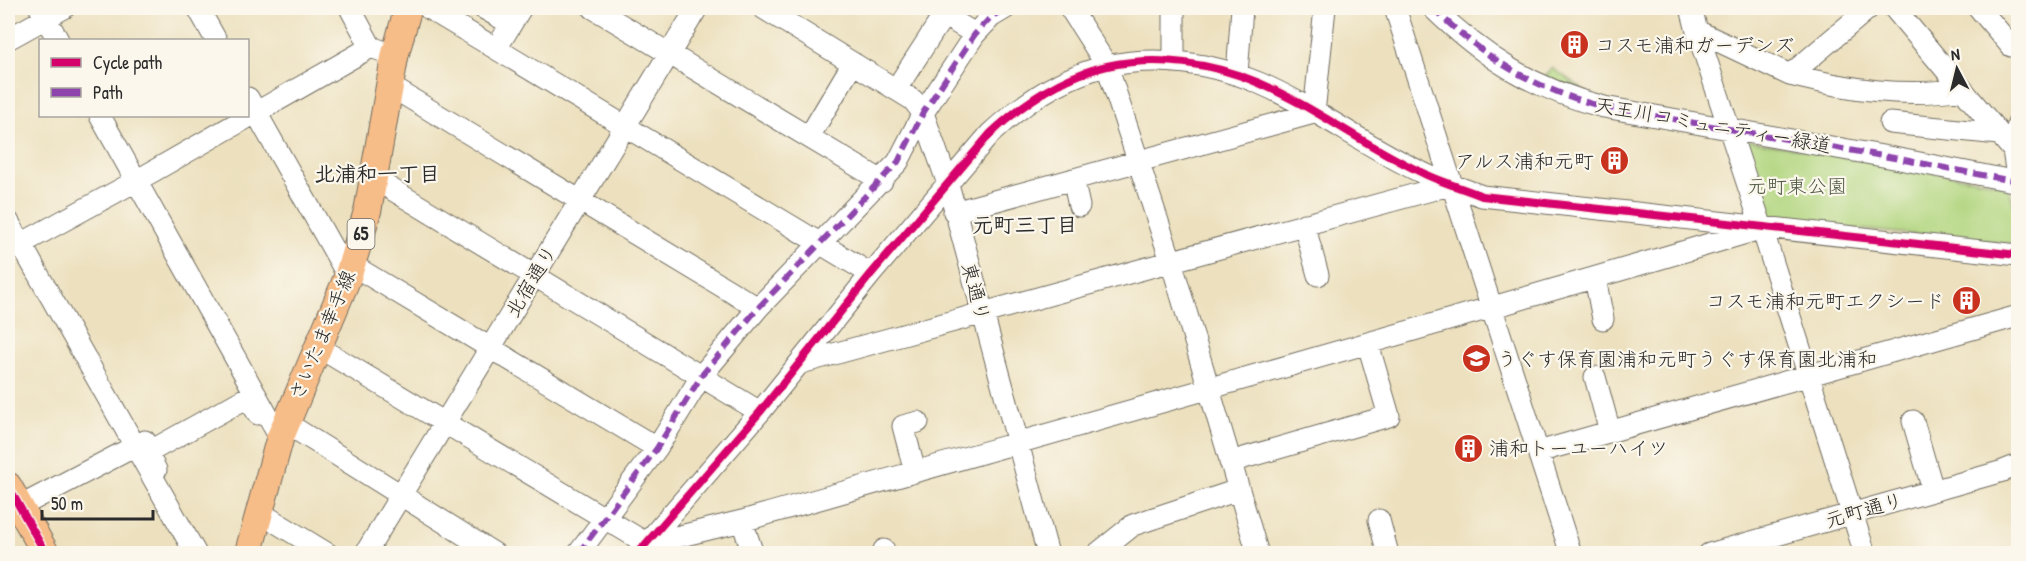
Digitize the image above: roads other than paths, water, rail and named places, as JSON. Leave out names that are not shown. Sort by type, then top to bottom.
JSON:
[{"type":"main road","name":"さいたま幸手線","points":[[248,554],[281,437],[350,271],[368,209],[390,86],[383,51],[408,8]]},
{"type":"main road","points":[[14,496],[37,550]]},
{"type":"street","points":[[198,8],[215,39]]},
{"type":"street","points":[[350,8],[383,51],[252,105],[350,271],[490,348],[657,448]]},
{"type":"street","points":[[428,8],[871,274]]},
{"type":"street","points":[[483,8],[516,16],[496,49]]},
{"type":"street","points":[[593,8],[882,181]]},
{"type":"street","name":"北宿通り","points":[[365,554],[697,8]]},
{"type":"street","name":"東通り","points":[[763,8],[913,100],[923,113],[948,184],[1048,554]]},
{"type":"street","points":[[578,554],[657,448],[702,375],[758,308],[898,162],[923,113],[975,34],[991,17],[1006,8]]},
{"type":"street","points":[[1070,8],[1107,66],[1171,261],[1258,554]]},
{"type":"street","points":[[1174,8],[1174,62]]},
{"type":"street","points":[[1236,74],[1242,8]]},
{"type":"street","points":[[1314,113],[1325,8]]},
{"type":"street","points":[[1395,8],[1571,554]]},
{"type":"street","name":"天王川コミュニティー緑道","points":[[1433,8],[1478,47],[1518,75],[1571,98],[1604,107],[2018,182]]},
{"type":"street","points":[[1691,8],[1865,554]]},
{"type":"street","points":[[1790,75],[1869,8]]},
{"type":"street","points":[[1894,8],[2006,142],[2018,182]]},
{"type":"street","points":[[1979,8],[2011,46]]},
{"type":"street","points":[[8,39],[50,11],[58,39]]},
{"type":"street","points":[[896,89],[938,11],[975,34]]},
{"type":"street","points":[[1697,31],[1790,75],[1826,84],[1873,91],[1917,94],[1962,89]]},
{"type":"street","points":[[644,550],[801,363],[871,274],[990,134],[1009,116],[1060,85],[1107,66],[1174,62],[1236,74],[1261,84],[1427,175],[1482,196],[2019,255]]},
{"type":"street","points":[[809,137],[853,63]]},
{"type":"street","points":[[390,86],[758,308]]},
{"type":"street","points":[[954,212],[1314,113]]},
{"type":"street","points":[[101,117],[249,384],[281,437]]},
{"type":"street","points":[[14,248],[136,181],[234,117]]},
{"type":"street","points":[[1890,123],[2006,142]]},
{"type":"street","points":[[2006,142],[2019,124]]},
{"type":"street","points":[[374,178],[760,412]]},
{"type":"street","points":[[1073,179],[1079,206]]},
{"type":"street","points":[[801,363],[1453,184]]},
{"type":"street","points":[[8,222],[14,248],[196,554]]},
{"type":"street","points":[[1304,224],[1318,275]]},
{"type":"street","points":[[644,550],[664,540],[742,521],[1368,344],[1762,228]]},
{"type":"street","points":[[1595,278],[1603,319]]},
{"type":"street","points":[[1538,452],[2019,316]]},
{"type":"street","points":[[1230,462],[1389,416],[1368,344]]},
{"type":"street","points":[[318,347],[604,518],[644,550]]},
{"type":"street","points":[[1595,377],[1610,432]]},
{"type":"street","points":[[14,496],[134,447],[249,384]]},
{"type":"street","points":[[203,554],[147,453],[248,397],[281,437],[401,495],[495,554]]},
{"type":"street","points":[[1913,421],[1933,490]]},
{"type":"street","points":[[915,472],[903,426],[918,422]]},
{"type":"street","name":"元町通り","points":[[1709,554],[2019,465]]},
{"type":"street","points":[[1097,554],[1133,525],[1238,490]]},
{"type":"street","points":[[259,512],[328,554]]},
{"type":"street","points":[[1379,520],[1388,554]]},
{"type":"street","points":[[742,521],[753,554]]},
{"type":"place","name":"コスモ浦和ガーデンズ","points":[[1574,45]]},
{"type":"place","name":"アルス浦和元町","points":[[1615,161]]},
{"type":"place","name":"コスモ浦和元町エクシード","points":[[1966,301]]},
{"type":"place","name":"うぐす保育園浦和元町うぐす保育園北浦和","points":[[1476,359]]},
{"type":"place","name":"浦和トーユーハイツ","points":[[1468,448]]},
{"type":"district","name":"北浦和一丁目","points":[[377,174]]},
{"type":"district","name":"元町三丁目","points":[[1025,225]]},
{"type":"park label","name":"元町東公園","points":[[1797,186]]}]
